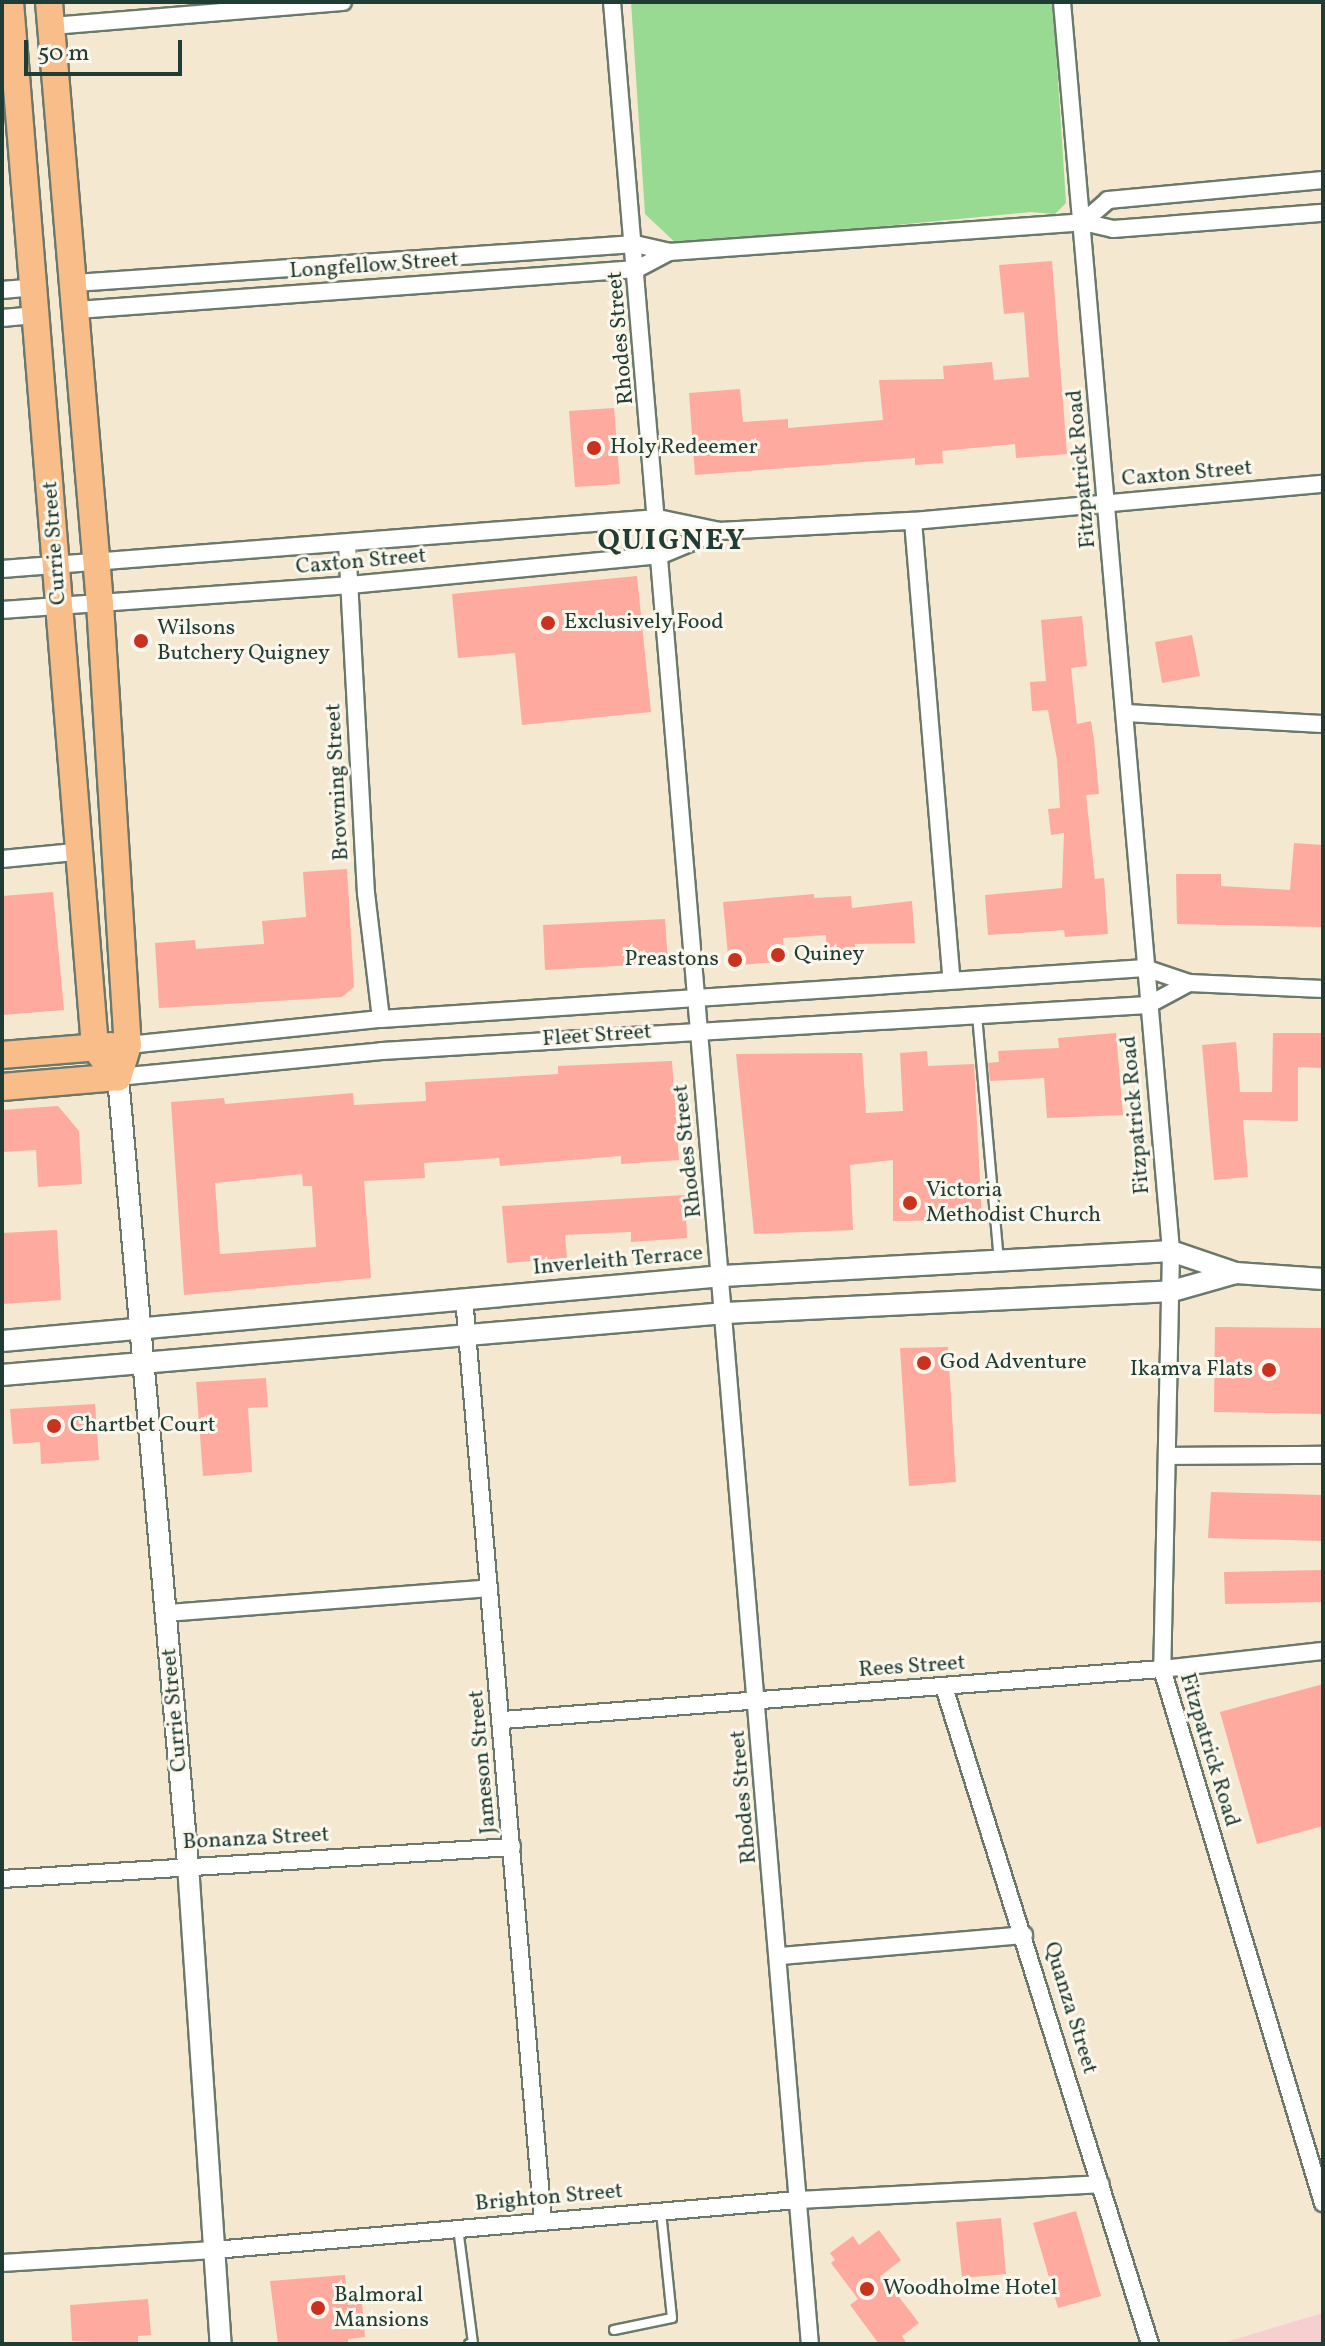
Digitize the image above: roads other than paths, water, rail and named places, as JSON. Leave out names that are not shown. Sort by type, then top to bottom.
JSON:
[{"type":"main road","name":"Currie Street","points":[[7,14],[38,315],[75,852],[95,1048]]},
{"type":"main road","name":"Currie Street","points":[[50,14],[100,604],[128,1045],[118,1077]]},
{"type":"main road","name":"Fleet Street","points":[[2,1055],[128,1045]]},
{"type":"main road","points":[[95,1048],[118,1077]]},
{"type":"main road","name":"Fleet Street","points":[[2,1087],[118,1077]]},
{"type":"street","points":[[50,14],[343,2]]},
{"type":"street","name":"Rhodes Street","points":[[612,2],[658,518],[694,998],[723,1276],[810,2344]]},
{"type":"street","name":"Fitzpatrick Road","points":[[1062,2],[1171,1251],[1162,1669],[1323,2203]]},
{"type":"street","points":[[1083,222],[1108,200],[1323,180]]},
{"type":"street","name":"Longfellow Street","points":[[75,283],[635,244],[669,252],[1083,222],[1113,229],[1323,213]]},
{"type":"street","name":"Longfellow Street","points":[[77,310],[637,269],[669,252]]},
{"type":"street","points":[[2,290],[35,287]]},
{"type":"street","points":[[2,318],[38,315]]},
{"type":"street","name":"Caxton Street","points":[[2,569],[658,518],[719,531],[913,521],[1323,484]]},
{"type":"street","points":[[913,521],[951,978]]},
{"type":"street","name":"Caxton Street","points":[[2,610],[350,585],[661,555],[719,531]]},
{"type":"street","name":"Browning Street","points":[[347,543],[366,893],[381,1019]]},
{"type":"street","points":[[1125,713],[1323,724]]},
{"type":"street","points":[[2,859],[75,852]]},
{"type":"street","name":"Fleet Street","points":[[128,1045],[381,1019],[951,978],[1145,968],[1189,983],[1323,989]]},
{"type":"street","name":"Fleet Street","points":[[118,1077],[382,1051],[698,1029],[1148,1005],[1189,983]]},
{"type":"street","name":"Currie Street","points":[[118,1077],[188,1865],[221,2344]]},
{"type":"street","name":"Inverleith Terrace","points":[[2,1341],[723,1276],[1171,1251],[1236,1273],[1323,1279]]},
{"type":"street","name":"Inverleith Terrace","points":[[2,1375],[725,1313],[1172,1291],[1236,1273]]},
{"type":"street","name":"Jameson Street","points":[[464,1298],[503,1720],[543,2222]]},
{"type":"street","points":[[1168,1456],[1323,1455]]},
{"type":"street","points":[[167,1613],[489,1588]]},
{"type":"street","name":"Rees Street","points":[[503,1720],[1162,1669],[1323,1651]]},
{"type":"street","name":"Quanza Street","points":[[944,1687],[1150,2344]]},
{"type":"street","name":"Bonanza Street","points":[[2,1879],[512,1847]]},
{"type":"street","points":[[780,1956],[1024,1935]]},
{"type":"street","name":"Brighton Street","points":[[2,2263],[214,2250],[797,2200],[1101,2184]]},
{"type":"lane","points":[[977,1014],[999,1260]]},
{"type":"lane","points":[[614,2330],[672,2318],[661,2211]]},
{"type":"lane","points":[[458,2227],[473,2343],[469,2344]]},
{"type":"place","name":"Holy Redeemer","points":[[594,448]]},
{"type":"place","name":"Exclusively Food","points":[[548,623]]},
{"type":"place","name":"Wilsons Butchery Quigney","points":[[141,641]]},
{"type":"place","name":"Quiney","points":[[778,955]]},
{"type":"place","name":"Preastons","points":[[735,960]]},
{"type":"place","name":"Victoria Methodist Church","points":[[910,1203]]},
{"type":"place","name":"God Adventure","points":[[924,1363]]},
{"type":"place","name":"Ikamva Flats","points":[[1269,1370]]},
{"type":"place","name":"Chartbet Court","points":[[54,1426]]},
{"type":"place","name":"Woodholme Hotel","points":[[867,2289]]},
{"type":"place","name":"Balmoral Mansions","points":[[318,2308]]},
{"type":"district","name":"QUIGNEY","points":[[672,541]]}]
